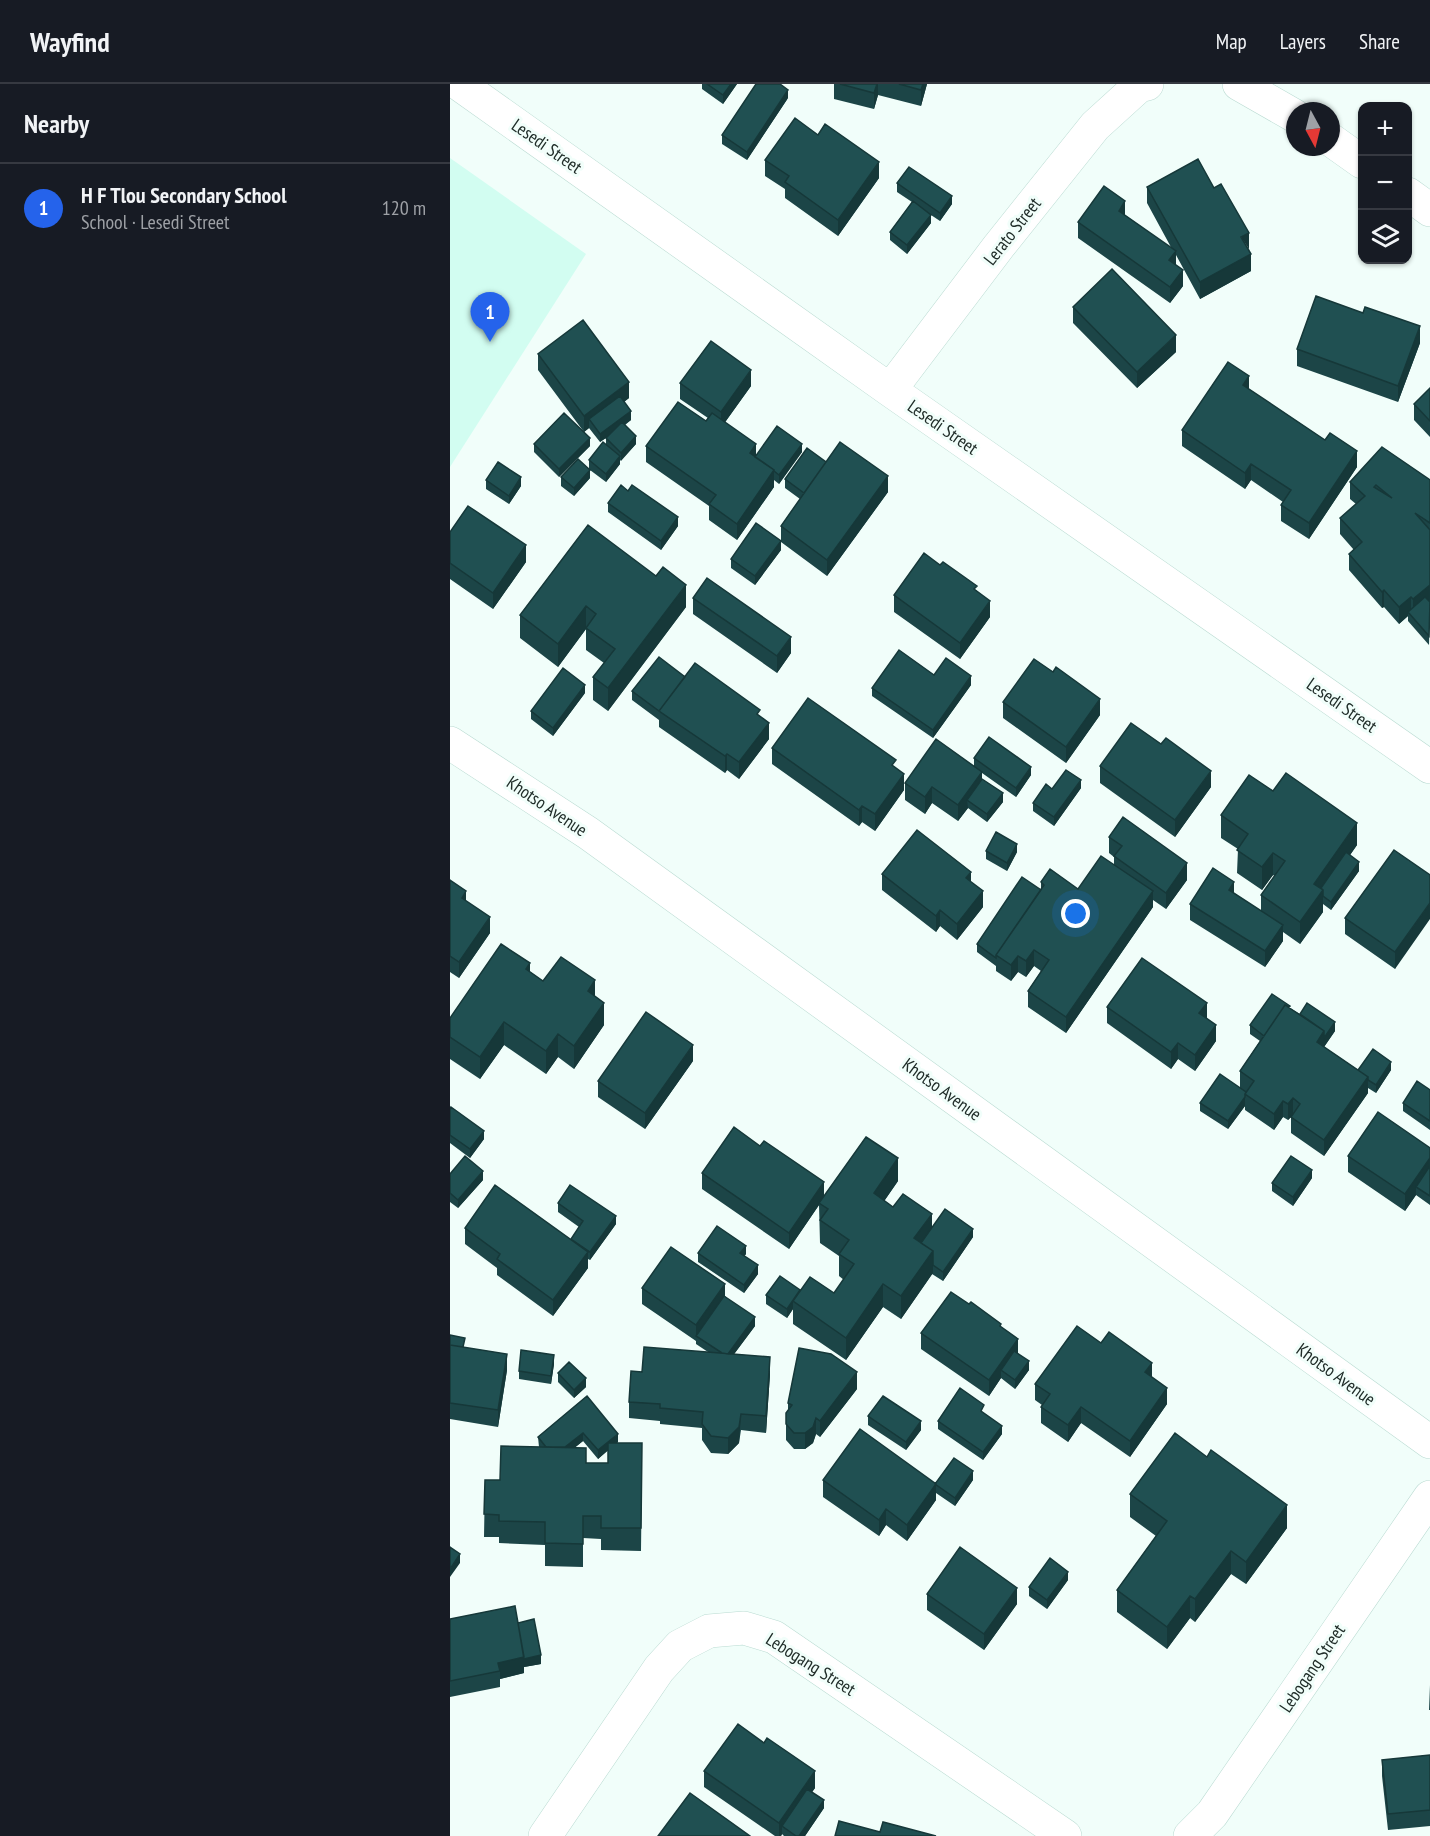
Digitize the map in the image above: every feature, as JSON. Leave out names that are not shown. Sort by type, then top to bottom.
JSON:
[{"type":"street","name":"Lesedi Street","points":[[459,84],[890,390],[1430,767]]},
{"type":"street","name":"Lerato Street","points":[[890,390],[999,246],[1095,126],[1139,86],[1147,84]]},
{"type":"street","points":[[1239,84],[1286,111]]},
{"type":"street","points":[[1340,146],[1358,159]]},
{"type":"street","points":[[1412,197],[1430,210]]},
{"type":"street","name":"Khotso Avenue","points":[[450,743],[598,840],[1430,1442]]},
{"type":"street","name":"Lebogang Street","points":[[1190,1836],[1212,1814],[1430,1497]]},
{"type":"street","name":"Lebogang Street","points":[[545,1836],[659,1669],[680,1646],[709,1630],[744,1628],[774,1637],[1065,1836]]},
{"type":"shaded area","points":[[450,158],[586,254],[450,467]]},
{"type":"building","points":[[707,84],[731,84],[723,95]]},
{"type":"building","points":[[756,84],[780,84],[788,90],[747,152],[722,135]]},
{"type":"building","points":[[840,84],[877,84],[874,93]]},
{"type":"building","points":[[899,84],[923,84],[921,90]]},
{"type":"building","points":[[795,118],[818,135],[825,124],[879,162],[838,220],[785,182],[789,176],[765,160]]},
{"type":"building","points":[[1198,159],[1214,188],[1221,184],[1249,233],[1241,237],[1251,254],[1200,282],[1147,187]]},
{"type":"building","points":[[909,167],[952,196],[940,213],[897,183]]},
{"type":"building","points":[[1104,186],[1125,201],[1119,211],[1176,251],[1169,260],[1183,270],[1170,287],[1078,222]]},
{"type":"building","points":[[913,201],[931,215],[907,245],[890,232]]},
{"type":"building","points":[[1112,269],[1176,335],[1137,372],[1073,307]]},
{"type":"building","points":[[1316,296],[1363,313],[1365,307],[1420,326],[1398,386],[1297,349]]},
{"type":"building","points":[[583,320],[629,382],[584,416],[538,354]]},
{"type":"building","points":[[711,341],[751,370],[721,412],[680,383]]},
{"type":"building","points":[[1228,362],[1249,376],[1243,385],[1325,440],[1330,433],[1357,451],[1309,523],[1281,505],[1291,490],[1251,464],[1245,473],[1182,430]]},
{"type":"building","points":[[1430,388],[1430,421],[1414,404]]},
{"type":"building","points":[[620,396],[631,411],[600,434],[589,419]]},
{"type":"building","points":[[678,402],[706,421],[712,413],[756,444],[750,453],[774,470],[737,524],[709,504],[716,495],[646,446]]},
{"type":"building","points":[[564,413],[590,438],[559,469],[534,444]]},
{"type":"building","points":[[622,422],[636,436],[621,453],[606,438]]},
{"type":"building","points":[[777,426],[802,444],[779,475],[755,457]]},
{"type":"building","points":[[603,442],[620,456],[606,474],[589,460]]},
{"type":"building","points":[[840,442],[888,476],[827,560],[781,526]]},
{"type":"building","points":[[1382,447],[1430,480],[1430,523],[1415,513],[1430,530],[1430,585],[1399,607],[1384,590],[1382,592],[1349,554],[1362,542],[1340,518],[1365,496],[1350,482]],"holes":[[[1376,485],[1392,498],[1374,487]]]},
{"type":"building","points":[[807,448],[826,462],[804,493],[785,479]]},
{"type":"building","points":[[578,459],[590,470],[574,488],[561,477]]},
{"type":"building","points":[[498,462],[521,477],[509,496],[486,480]]},
{"type":"building","points":[[621,485],[628,491],[632,485],[678,517],[661,541],[608,503]]},
{"type":"building","points":[[468,506],[526,545],[493,593],[450,563],[450,532]]},
{"type":"building","points":[[756,523],[781,541],[755,576],[731,559]]},
{"type":"building","points":[[588,525],[656,576],[663,567],[686,585],[608,688],[593,677],[615,649],[586,628],[596,614],[586,606],[558,644],[520,615]]},
{"type":"building","points":[[924,553],[940,565],[943,562],[977,586],[974,589],[990,601],[960,643],[894,595]]},
{"type":"building","points":[[707,578],[791,637],[777,656],[693,598]]},
{"type":"building","points":[[1425,597],[1430,602],[1429,636],[1408,612]]},
{"type":"building","points":[[899,650],[934,675],[946,658],[971,676],[933,730],[872,688]]},
{"type":"building","points":[[659,657],[685,677],[659,711],[632,691]]},
{"type":"building","points":[[1034,659],[1053,672],[1056,667],[1100,699],[1066,747],[1003,702]]},
{"type":"building","points":[[695,663],[760,710],[757,714],[769,723],[739,762],[727,754],[725,756],[659,711]]},
{"type":"building","points":[[563,668],[585,685],[553,728],[531,711]]},
{"type":"building","points":[[808,698],[896,760],[892,765],[904,774],[875,814],[862,806],[859,810],[772,748]]},
{"type":"building","points":[[1131,723],[1161,744],[1166,738],[1211,771],[1175,820],[1100,766]]},
{"type":"building","points":[[989,737],[1031,767],[1016,788],[974,758]]},
{"type":"building","points":[[936,739],[982,772],[958,805],[932,787],[925,797],[905,783]]},
{"type":"building","points":[[1066,770],[1081,780],[1054,817],[1033,803],[1046,784],[1052,789]]},
{"type":"building","points":[[1286,773],[1357,823],[1314,884],[1323,890],[1300,922],[1261,895],[1285,861],[1273,853],[1262,867],[1237,850],[1248,834],[1221,815],[1249,775],[1273,791]]},
{"type":"building","points":[[982,779],[1003,793],[987,814],[967,800]]},
{"type":"building","points":[[1123,817],[1187,863],[1166,893],[1114,856],[1122,846],[1109,837]]},
{"type":"building","points":[[917,830],[971,872],[966,878],[983,891],[957,924],[940,910],[936,916],[882,874]]},
{"type":"building","points":[[996,832],[1017,844],[1007,863],[986,851]]},
{"type":"building","points":[[1394,850],[1430,875],[1430,903],[1395,952],[1345,918]]},
{"type":"building","points":[[1346,852],[1359,862],[1331,902],[1323,896],[1321,888]]},
{"type":"building","points":[[1101,856],[1153,891],[1066,1017],[1028,991],[1049,960],[1034,950],[1026,961],[1018,956],[1011,965],[996,955],[1044,885],[1041,882],[1050,869],[1078,889]]},
{"type":"building","points":[[1213,868],[1234,882],[1229,890],[1283,925],[1265,951],[1190,904]]},
{"type":"building","points":[[1022,877],[1041,890],[996,958],[977,944]]},
{"type":"building","points":[[450,880],[466,891],[462,898],[490,917],[459,962],[450,956]]},
{"type":"building","points":[[501,944],[530,963],[526,969],[543,981],[561,957],[595,980],[588,991],[604,1003],[574,1046],[558,1034],[546,1051],[504,1022],[480,1057],[450,1037],[450,1018]]},
{"type":"building","points":[[1142,958],[1207,1003],[1199,1013],[1216,1025],[1195,1055],[1178,1043],[1171,1052],[1107,1007]]},
{"type":"building","points":[[1272,994],[1290,1006],[1285,1005],[1264,1036],[1250,1025]]},
{"type":"building","points":[[1307,1003],[1335,1022],[1324,1038],[1324,1031],[1300,1014]]},
{"type":"building","points":[[1285,1005],[1324,1031],[1317,1042],[1368,1077],[1324,1140],[1291,1117],[1300,1104],[1293,1098],[1288,1104],[1283,1101],[1274,1114],[1245,1094],[1254,1081],[1240,1071]]},
{"type":"building","points":[[646,1012],[693,1045],[645,1113],[598,1081]]},
{"type":"building","points":[[1373,1049],[1391,1062],[1376,1085],[1358,1070]]},
{"type":"building","points":[[1220,1074],[1246,1092],[1228,1121],[1200,1103]]},
{"type":"building","points":[[1417,1081],[1430,1090],[1430,1121],[1403,1103]]},
{"type":"building","points":[[451,1107],[484,1131],[470,1149],[450,1135]]},
{"type":"building","points":[[1378,1112],[1430,1148],[1430,1158],[1405,1194],[1348,1156]]},
{"type":"building","points":[[734,1127],[760,1146],[764,1141],[824,1182],[789,1233],[702,1173]]},
{"type":"building","points":[[866,1137],[898,1158],[874,1193],[893,1207],[903,1194],[932,1214],[914,1238],[933,1251],[901,1296],[883,1284],[846,1338],[793,1301],[810,1277],[834,1293],[854,1264],[839,1254],[849,1240],[820,1220],[828,1209],[819,1203]]},
{"type":"building","points":[[465,1156],[483,1171],[458,1200],[450,1193],[450,1174]]},
{"type":"building","points":[[1291,1156],[1312,1170],[1293,1197],[1272,1183]]},
{"type":"building","points":[[1430,1166],[1430,1196],[1416,1187]]},
{"type":"building","points":[[495,1185],[588,1252],[553,1300],[497,1259],[500,1254],[465,1228]]},
{"type":"building","points":[[570,1185],[616,1216],[590,1252],[571,1239],[583,1221],[558,1203]]},
{"type":"building","points":[[945,1209],[973,1229],[943,1272],[933,1265],[933,1251],[921,1243]]},
{"type":"building","points":[[717,1226],[746,1246],[740,1253],[758,1265],[744,1285],[698,1253]]},
{"type":"building","points":[[671,1247],[725,1284],[696,1325],[642,1288]]},
{"type":"building","points":[[780,1276],[800,1290],[787,1309],[766,1295]]},
{"type":"building","points":[[951,1292],[969,1304],[971,1302],[1018,1339],[989,1380],[921,1333]]},
{"type":"building","points":[[724,1296],[755,1317],[728,1354],[722,1353],[696,1336]]},
{"type":"building","points":[[1077,1326],[1101,1343],[1109,1332],[1152,1363],[1145,1372],[1167,1388],[1130,1441],[1081,1407],[1068,1425],[1041,1407],[1050,1394],[1035,1384]]},
{"type":"building","points":[[450,1335],[465,1338],[463,1347],[450,1345]]},
{"type":"building","points":[[450,1345],[507,1354],[498,1410],[450,1403]]},
{"type":"building","points":[[644,1347],[770,1357],[766,1416],[741,1414],[739,1427],[728,1438],[711,1436],[702,1424],[703,1412],[660,1408],[660,1404],[629,1402],[631,1371],[642,1372]]},
{"type":"building","points":[[799,1348],[831,1354],[857,1372],[820,1421],[816,1418],[813,1427],[805,1433],[794,1433],[786,1424],[786,1413],[792,1405],[788,1403]]},
{"type":"building","points":[[521,1350],[554,1355],[551,1376],[519,1371]]},
{"type":"building","points":[[1014,1351],[1029,1361],[1015,1380],[1001,1370]]},
{"type":"building","points":[[569,1362],[586,1378],[574,1390],[558,1373]]},
{"type":"building","points":[[960,1388],[984,1405],[981,1411],[1002,1426],[983,1452],[938,1421]]},
{"type":"building","points":[[587,1396],[618,1434],[598,1450],[583,1433],[565,1447],[546,1447],[538,1437]]},
{"type":"building","points":[[883,1396],[921,1421],[906,1442],[868,1416]]},
{"type":"building","points":[[860,1429],[936,1484],[907,1525],[886,1509],[879,1520],[823,1480]]},
{"type":"building","points":[[1175,1433],[1207,1457],[1211,1450],[1287,1505],[1246,1562],[1231,1551],[1195,1599],[1190,1596],[1167,1627],[1117,1590],[1167,1521],[1130,1494]]},
{"type":"building","points":[[608,1443],[642,1443],[641,1528],[601,1528],[601,1516],[583,1516],[583,1544],[545,1543],[545,1522],[499,1521],[499,1515],[484,1514],[485,1480],[500,1480],[501,1446],[586,1448],[586,1463],[608,1463]]},
{"type":"building","points":[[954,1458],[973,1471],[955,1498],[935,1484]]},
{"type":"building","points":[[450,1547],[460,1554],[450,1569]]},
{"type":"building","points":[[960,1547],[1017,1588],[984,1634],[927,1594]]},
{"type":"building","points":[[1050,1558],[1068,1572],[1047,1600],[1029,1587]]},
{"type":"building","points":[[515,1606],[524,1657],[498,1663],[500,1671],[450,1681],[450,1619]]},
{"type":"building","points":[[534,1619],[541,1655],[524,1659],[518,1623]]},
{"type":"building","points":[[738,1724],[764,1743],[767,1738],[815,1771],[779,1823],[704,1771]]},
{"type":"building","points":[[1430,1755],[1430,1810],[1388,1814],[1382,1760]]},
{"type":"building","points":[[807,1789],[824,1800],[799,1836],[796,1836],[782,1826]]},
{"type":"building","points":[[690,1793],[750,1836],[658,1836]]},
{"type":"building","points":[[839,1821],[880,1832],[883,1822],[936,1836],[835,1836]]},
{"type":"place","name":"H F Tlou Secondary School","points":[[490,342]]}]
